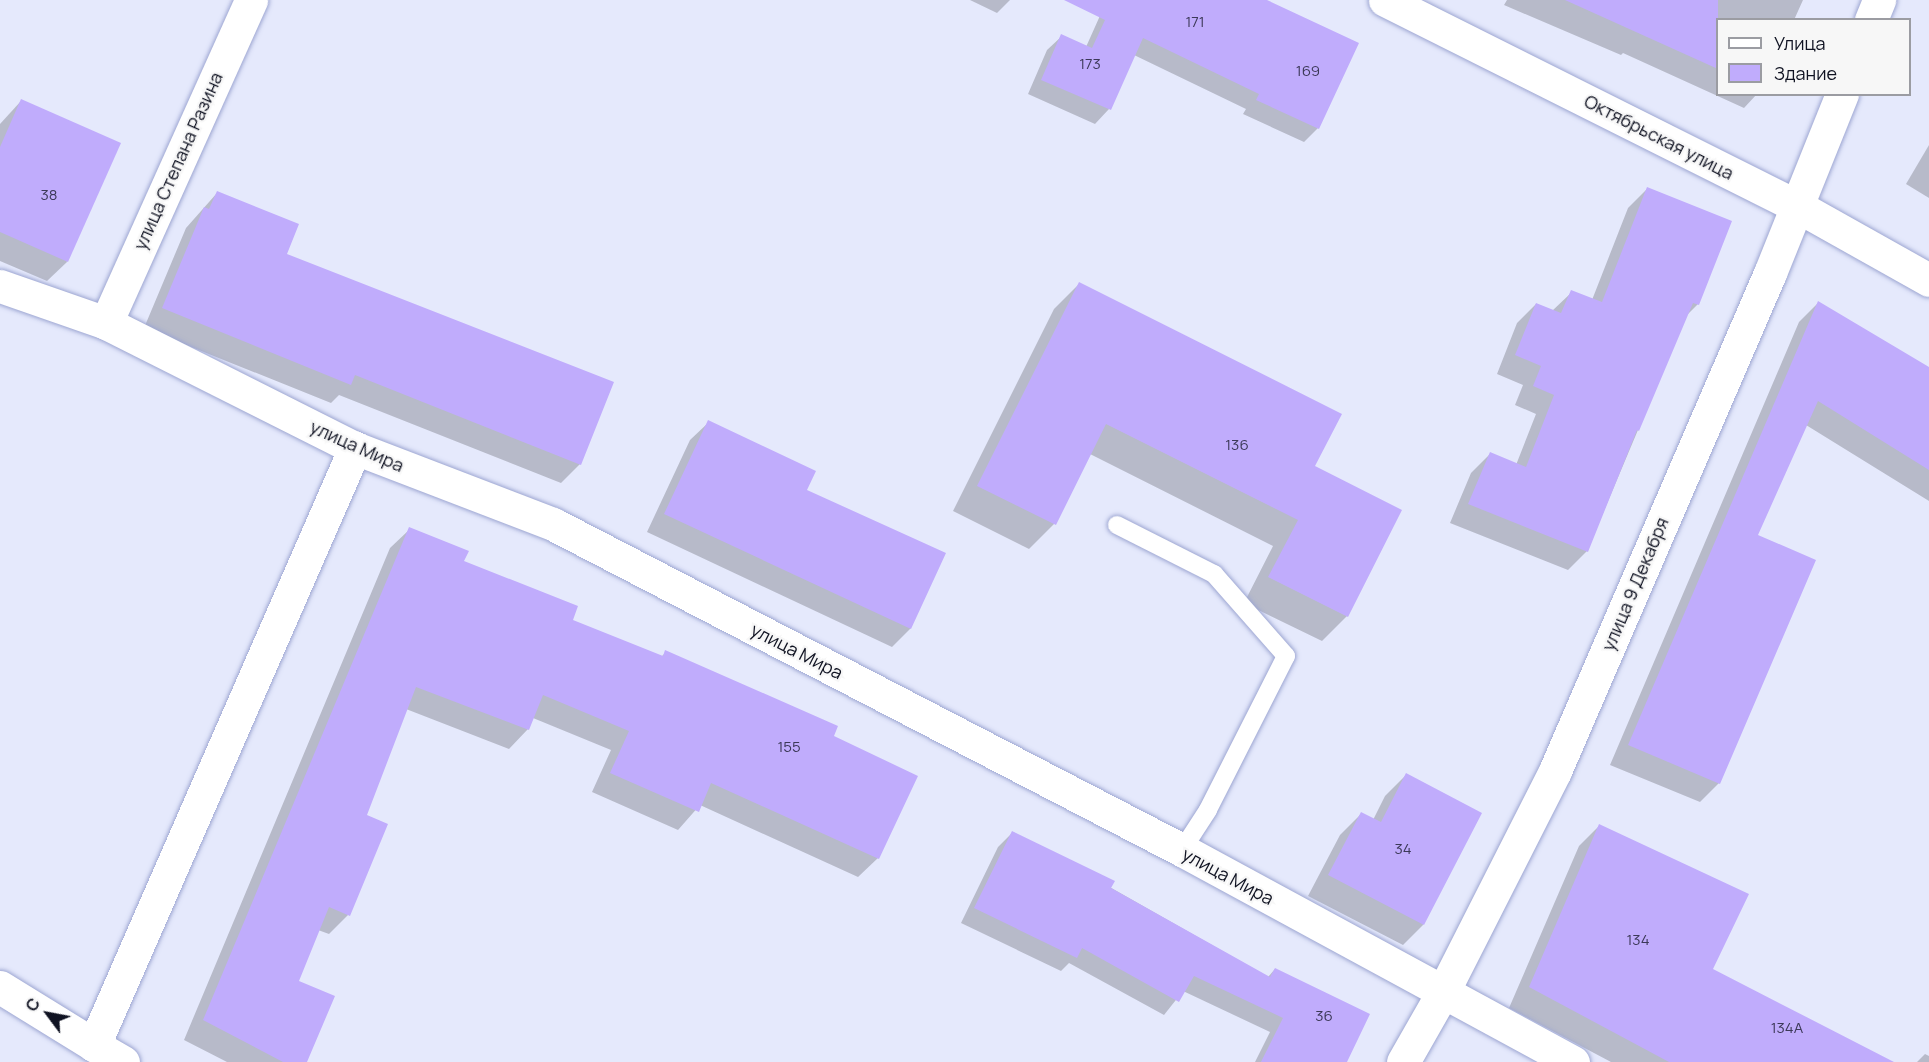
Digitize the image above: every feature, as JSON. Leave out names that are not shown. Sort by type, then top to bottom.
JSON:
[{"type":"street","name":"улица Степана Разина","points":[[106,323],[251,0]]},
{"type":"street","name":"Октябрьская улица","points":[[1385,0],[1797,206],[1929,280]]},
{"type":"street","points":[[1872,18],[1879,0]]},
{"type":"street","name":"улица 9 Декабря","points":[[1403,1062],[1443,992],[1555,771],[1797,206],[1841,96]]},
{"type":"street","name":"улица Мира","points":[[0,286],[106,323],[355,448],[553,524],[1182,850],[1573,1062]]},
{"type":"street","points":[[94,1045],[355,448]]},
{"type":"street","points":[[0,987],[123,1062]]},
{"type":"lane","points":[[1118,525],[1214,574],[1286,656],[1208,810],[1182,850]]},
{"type":"building","points":[[1064,0],[1267,0],[1359,43],[1319,129],[1256,100],[1259,94],[1143,38],[1111,110],[1041,80],[1061,34],[1092,48],[1105,20]]},
{"type":"building","points":[[1565,0],[1718,0],[1716,68]]},
{"type":"building","points":[[21,99],[121,143],[68,262],[0,232],[0,147]]},
{"type":"building","points":[[1647,187],[1732,221],[1699,305],[1693,303],[1639,431],[1637,430],[1588,552],[1468,504],[1490,452],[1526,467],[1554,395],[1533,386],[1541,366],[1515,355],[1536,303],[1561,313],[1571,290],[1602,302]]},
{"type":"building","points":[[217,191],[299,224],[287,254],[614,382],[581,465],[355,375],[351,385],[162,308],[204,207],[209,209]]},
{"type":"building","points":[[1079,282],[1342,414],[1315,466],[1402,510],[1348,617],[1268,577],[1298,520],[1106,424],[1056,525],[977,486]]},
{"type":"building","points":[[1818,301],[1929,367],[1929,470],[1818,401],[1758,535],[1816,560],[1720,784],[1628,745]]},
{"type":"building","points":[[708,420],[816,471],[807,490],[946,553],[911,629],[664,514]]},
{"type":"building","points":[[409,527],[469,551],[464,561],[578,606],[573,620],[663,656],[665,650],[838,726],[834,736],[918,776],[879,859],[711,783],[699,812],[610,773],[629,731],[543,695],[529,730],[416,687],[367,815],[388,824],[350,916],[329,907],[299,981],[335,996],[307,1062],[283,1062],[203,1020]]},
{"type":"building","points":[[1406,773],[1482,813],[1424,925],[1328,875],[1361,812],[1381,822]]},
{"type":"building","points":[[1599,824],[1749,894],[1713,969],[1894,1062],[1669,1062],[1529,987]]},
{"type":"building","points":[[1012,831],[1115,881],[1111,888],[1270,977],[1275,968],[1370,1014],[1347,1062],[1261,1062],[1283,1018],[1194,976],[1179,1002],[1082,948],[1077,958],[974,908]]}]
